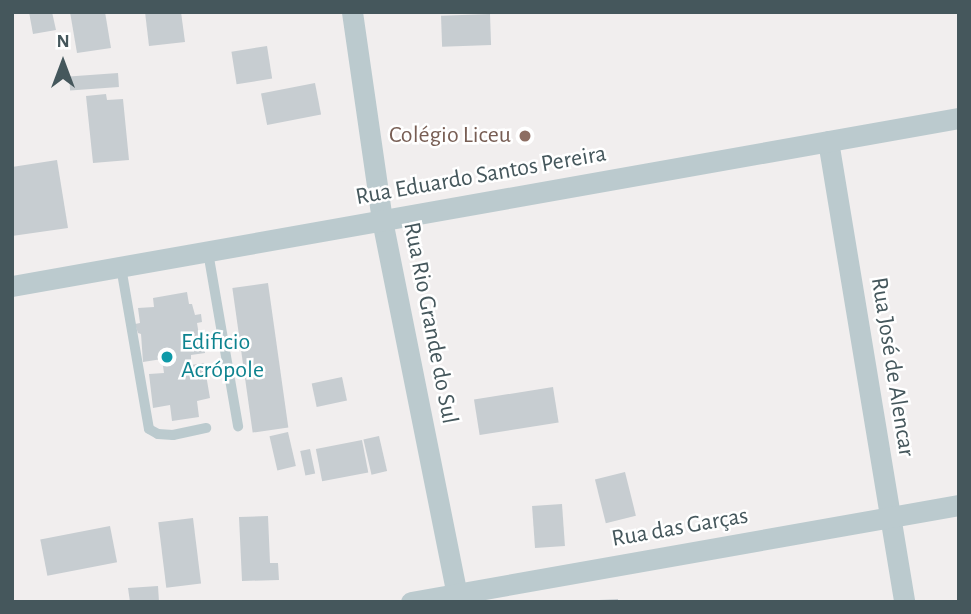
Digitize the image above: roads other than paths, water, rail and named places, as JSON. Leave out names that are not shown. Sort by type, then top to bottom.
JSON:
[{"type":"street","name":"Rua Rio Grande do Sul","points":[[352,12],[382,220],[457,598]]},
{"type":"street","name":"Rua Eduardo Santos Pereira","points":[[12,286],[959,118]]},
{"type":"street","name":"Rua José de Alencar","points":[[828,141],[904,602]]},
{"type":"street","name":"Rua das Garças","points":[[411,602],[457,598],[959,505]]},
{"type":"lane","points":[[208,251],[238,426]]},
{"type":"lane","points":[[121,267],[149,429],[158,434],[173,435],[206,428]]},
{"type":"place","name":"Colégio Liceu","points":[[525,136]]},
{"type":"place","name":"Edificio Acrópole","points":[[167,357]]}]
